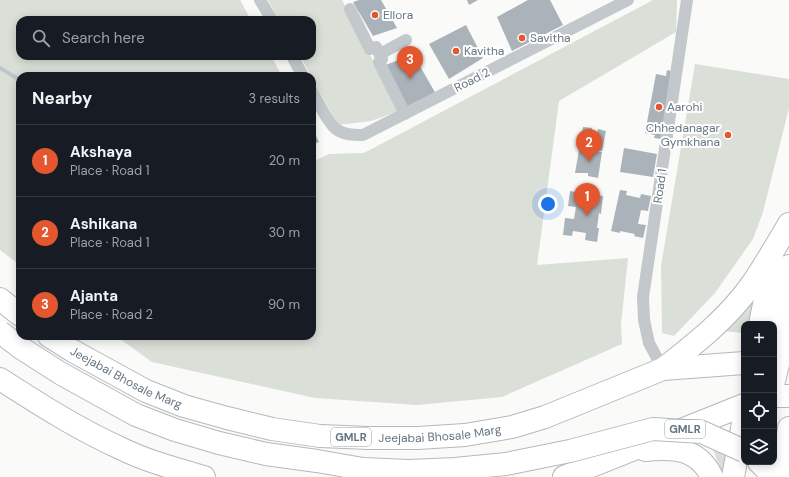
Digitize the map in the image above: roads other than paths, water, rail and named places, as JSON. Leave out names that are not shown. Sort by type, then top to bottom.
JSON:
[{"type":"highway","points":[[662,368],[701,339],[732,308],[752,285],[789,224]]},
{"type":"highway","points":[[761,321],[776,246]]},
{"type":"highway","points":[[779,369],[789,266]]},
{"type":"highway","points":[[0,299],[16,312]]},
{"type":"highway","points":[[0,332],[21,348],[60,373],[136,415],[175,430],[219,443],[266,454],[363,469],[409,471],[455,469],[506,464],[570,451],[653,429],[702,432],[741,450]]},
{"type":"highway","name":"Jeejabai Bhosale Marg","points":[[55,340],[146,391],[184,406],[272,429],[320,436],[369,438],[418,438],[465,435],[512,427],[545,417],[662,368],[741,363]]},
{"type":"highway","points":[[0,379],[40,405],[120,449],[163,465],[204,477]]},
{"type":"highway","points":[[777,396],[789,396]]},
{"type":"highway","name":"GMLR","points":[[564,477],[741,406]]},
{"type":"highway","points":[[780,477],[789,428]]},
{"type":"highway","points":[[733,477],[742,429]]},
{"type":"highway","points":[[625,452],[666,448],[680,450],[697,458],[707,467],[712,477]]},
{"type":"highway","points":[[755,477],[757,465]]},
{"type":"highway","points":[[761,465],[774,477]]},
{"type":"street","points":[[260,0],[270,16]]},
{"type":"street","name":"Road 2","points":[[316,98],[325,115],[336,128],[349,135],[363,135],[628,0]]},
{"type":"street","name":"Road 1","points":[[662,368],[649,343],[644,320],[643,297],[687,0]]},
{"type":"street","points":[[350,9],[370,49],[376,47],[380,54],[382,59],[378,62],[405,114]]},
{"type":"street","points":[[380,54],[406,40]]},
{"type":"street","points":[[294,60],[301,72]]},
{"type":"waterway","points":[[0,68],[16,78]]},
{"type":"place","name":"Ellora","points":[[375,15]]},
{"type":"place","name":"Savitha","points":[[522,38]]},
{"type":"place","name":"Kavitha","points":[[456,51]]},
{"type":"place","name":"Ajanta","points":[[410,79]]},
{"type":"place","name":"Aarohi","points":[[659,107]]},
{"type":"place","name":"Chhedanagar Gymkhana","points":[[728,135]]},
{"type":"place","name":"Ashikana","points":[[589,162]]},
{"type":"place","name":"Akshaya","points":[[587,216]]}]
